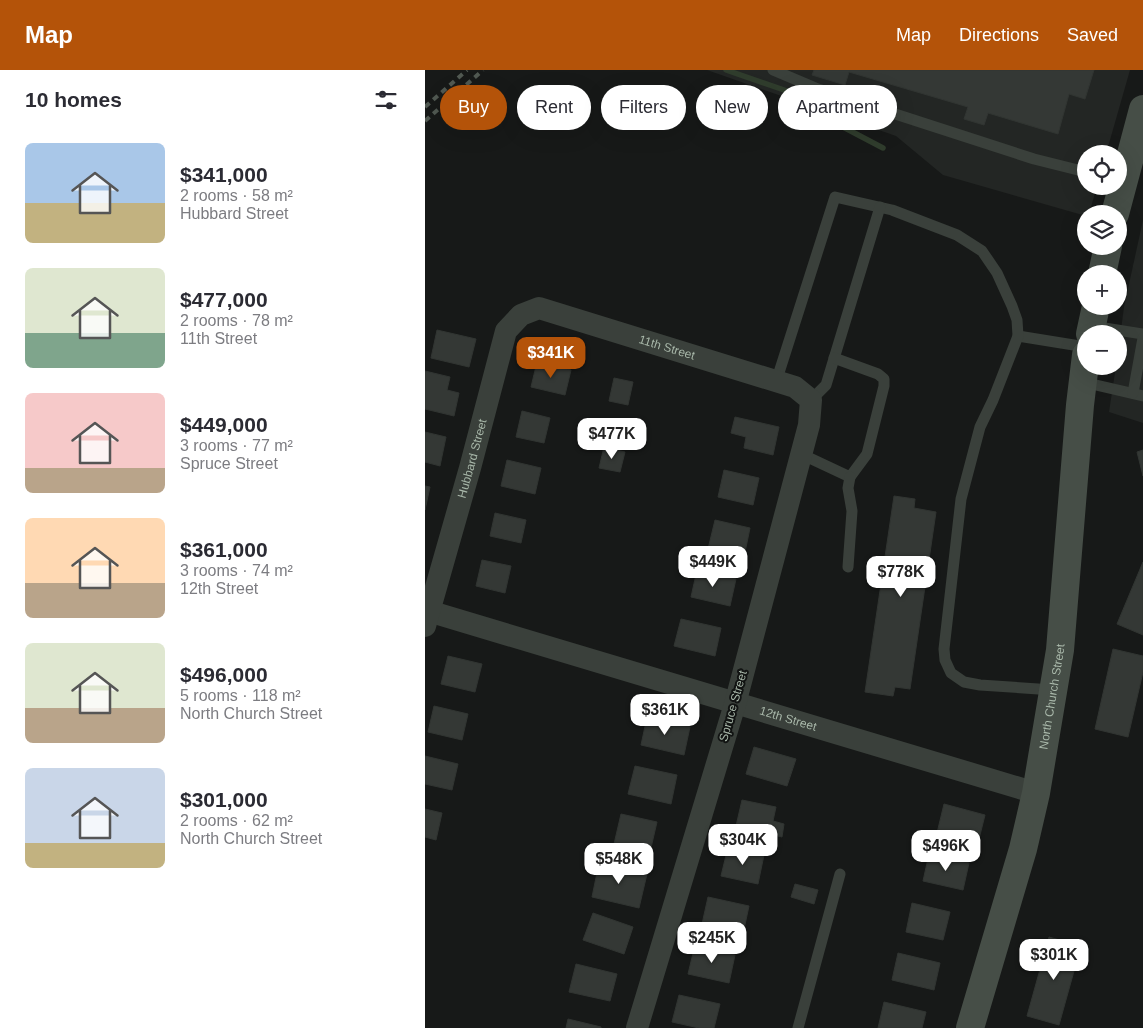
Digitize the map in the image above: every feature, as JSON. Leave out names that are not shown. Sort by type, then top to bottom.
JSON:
[{"type":"main road","points":[[1127,162],[1143,109]]},
{"type":"main road","name":"North Church Street","points":[[969,1028],[1023,849],[1036,793],[1060,650],[1084,375]]},
{"type":"street","name":"11th Street","points":[[539,308],[794,390]]},
{"type":"street","name":"Hubbard Street","points":[[427,616],[470,468],[506,331],[521,315],[539,308]]},
{"type":"street","name":"Spruce Street","points":[[637,1028],[735,704],[809,425],[794,390]]},
{"type":"street","name":"12th Street","points":[[427,616],[1036,793]]},
{"type":"lane","points":[[773,70],[827,92],[1034,159],[1077,170]]},
{"type":"lane","points":[[880,207],[826,385],[794,390],[835,197],[880,207],[892,210],[957,235],[982,251],[997,274],[1012,306],[1017,320],[1018,336],[980,428],[961,499],[944,648],[945,660],[951,673],[965,682],[980,685],[1053,690]]},
{"type":"lane","points":[[1018,336],[1077,330]]},
{"type":"lane","points":[[1127,332],[1143,334]]},
{"type":"lane","points":[[1083,382],[1138,394],[1143,338]]},
{"type":"lane","points":[[834,358],[878,374],[884,379],[884,386],[867,454],[849,477],[848,488],[852,510],[849,567]]},
{"type":"lane","points":[[801,454],[849,477]]},
{"type":"lane","points":[[798,1028],[840,874]]},
{"type":"shaded area","points":[[707,70],[1130,70],[1109,145],[1077,145],[1077,195],[1094,195],[1092,205],[1077,205],[1077,213],[943,175],[896,136],[879,130],[897,130],[897,85],[778,85],[778,95],[768,91],[768,85],[750,85]]},
{"type":"shaded area","points":[[1143,220],[1143,423],[1109,412],[1115,375],[1127,375],[1127,325],[1122,325],[1123,315],[1127,315],[1127,293]]},
{"type":"building","points":[[814,70],[1094,70],[1085,99],[1069,94],[1058,134],[988,113],[984,125],[964,119],[968,107],[849,72],[845,85],[812,75]]},
{"type":"building","points":[[437,330],[476,339],[469,367],[431,358]]},
{"type":"building","points":[[537,362],[571,370],[565,395],[531,387]]},
{"type":"building","points":[[425,371],[450,377],[447,390],[459,393],[454,416],[425,409]]},
{"type":"building","points":[[614,378],[633,382],[628,405],[609,401]]},
{"type":"building","points":[[522,411],[550,418],[544,443],[516,437]]},
{"type":"building","points":[[735,417],[779,427],[773,455],[744,448],[746,437],[731,433]]},
{"type":"building","points":[[425,432],[446,437],[440,466],[425,462]]},
{"type":"building","points":[[604,447],[625,452],[620,472],[599,468]]},
{"type":"building","points":[[1143,450],[1143,476],[1137,452]]},
{"type":"building","points":[[507,460],[541,468],[535,494],[501,486]]},
{"type":"building","points":[[724,470],[759,478],[753,505],[718,497]]},
{"type":"building","points":[[425,486],[430,487],[425,510]]},
{"type":"building","points":[[894,496],[915,499],[914,508],[936,512],[910,689],[895,687],[893,696],[865,692]]},
{"type":"building","points":[[495,513],[526,520],[521,543],[490,536]]},
{"type":"building","points":[[715,520],[750,528],[744,557],[708,549]]},
{"type":"building","points":[[482,560],[511,566],[505,593],[476,586]]},
{"type":"building","points":[[1143,562],[1143,635],[1117,624]]},
{"type":"building","points":[[697,570],[736,579],[730,606],[691,597]]},
{"type":"building","points":[[681,619],[721,628],[715,656],[674,646]]},
{"type":"building","points":[[1113,649],[1143,656],[1143,672],[1128,737],[1095,729]]},
{"type":"building","points":[[448,656],[482,664],[475,692],[441,684]]},
{"type":"building","points":[[434,706],[468,714],[462,740],[428,732]]},
{"type":"building","points":[[647,717],[690,727],[684,755],[641,745]]},
{"type":"building","points":[[754,747],[796,759],[787,786],[746,774]]},
{"type":"building","points":[[425,756],[458,764],[452,790],[425,784]]},
{"type":"building","points":[[635,766],[677,775],[671,804],[628,794]]},
{"type":"building","points":[[742,800],[776,807],[773,821],[784,824],[782,837],[736,826]]},
{"type":"building","points":[[944,804],[985,815],[978,843],[937,833]]},
{"type":"building","points":[[425,809],[442,813],[436,840],[425,837]]},
{"type":"building","points":[[621,814],[657,822],[650,852],[614,844]]},
{"type":"building","points":[[728,847],[764,855],[758,884],[721,876]]},
{"type":"building","points":[[929,854],[969,863],[963,890],[923,881]]},
{"type":"building","points":[[599,863],[647,874],[639,908],[592,897]]},
{"type":"building","points":[[795,884],[818,890],[814,904],[791,897]]},
{"type":"building","points":[[708,897],[749,906],[743,934],[702,924]]},
{"type":"building","points":[[912,903],[950,912],[943,940],[906,932]]},
{"type":"building","points":[[593,913],[633,927],[624,954],[583,940]]},
{"type":"building","points":[[1049,937],[1081,946],[1059,1025],[1027,1016]]},
{"type":"building","points":[[695,945],[735,955],[729,983],[688,974]]},
{"type":"building","points":[[898,953],[940,963],[934,990],[892,980]]},
{"type":"building","points":[[576,964],[617,974],[610,1001],[569,992]]},
{"type":"building","points":[[679,995],[720,1004],[714,1028],[699,1028],[672,1022]]},
{"type":"building","points":[[884,1002],[926,1012],[922,1028],[878,1028]]},
{"type":"building","points":[[568,1019],[601,1027],[601,1028],[566,1028]]},
{"type":"waterway","points":[[726,70],[813,100],[843,127],[883,148]]},
{"type":"railway","points":[[425,107],[467,70]]},
{"type":"railway","points":[[425,121],[483,70]]}]
